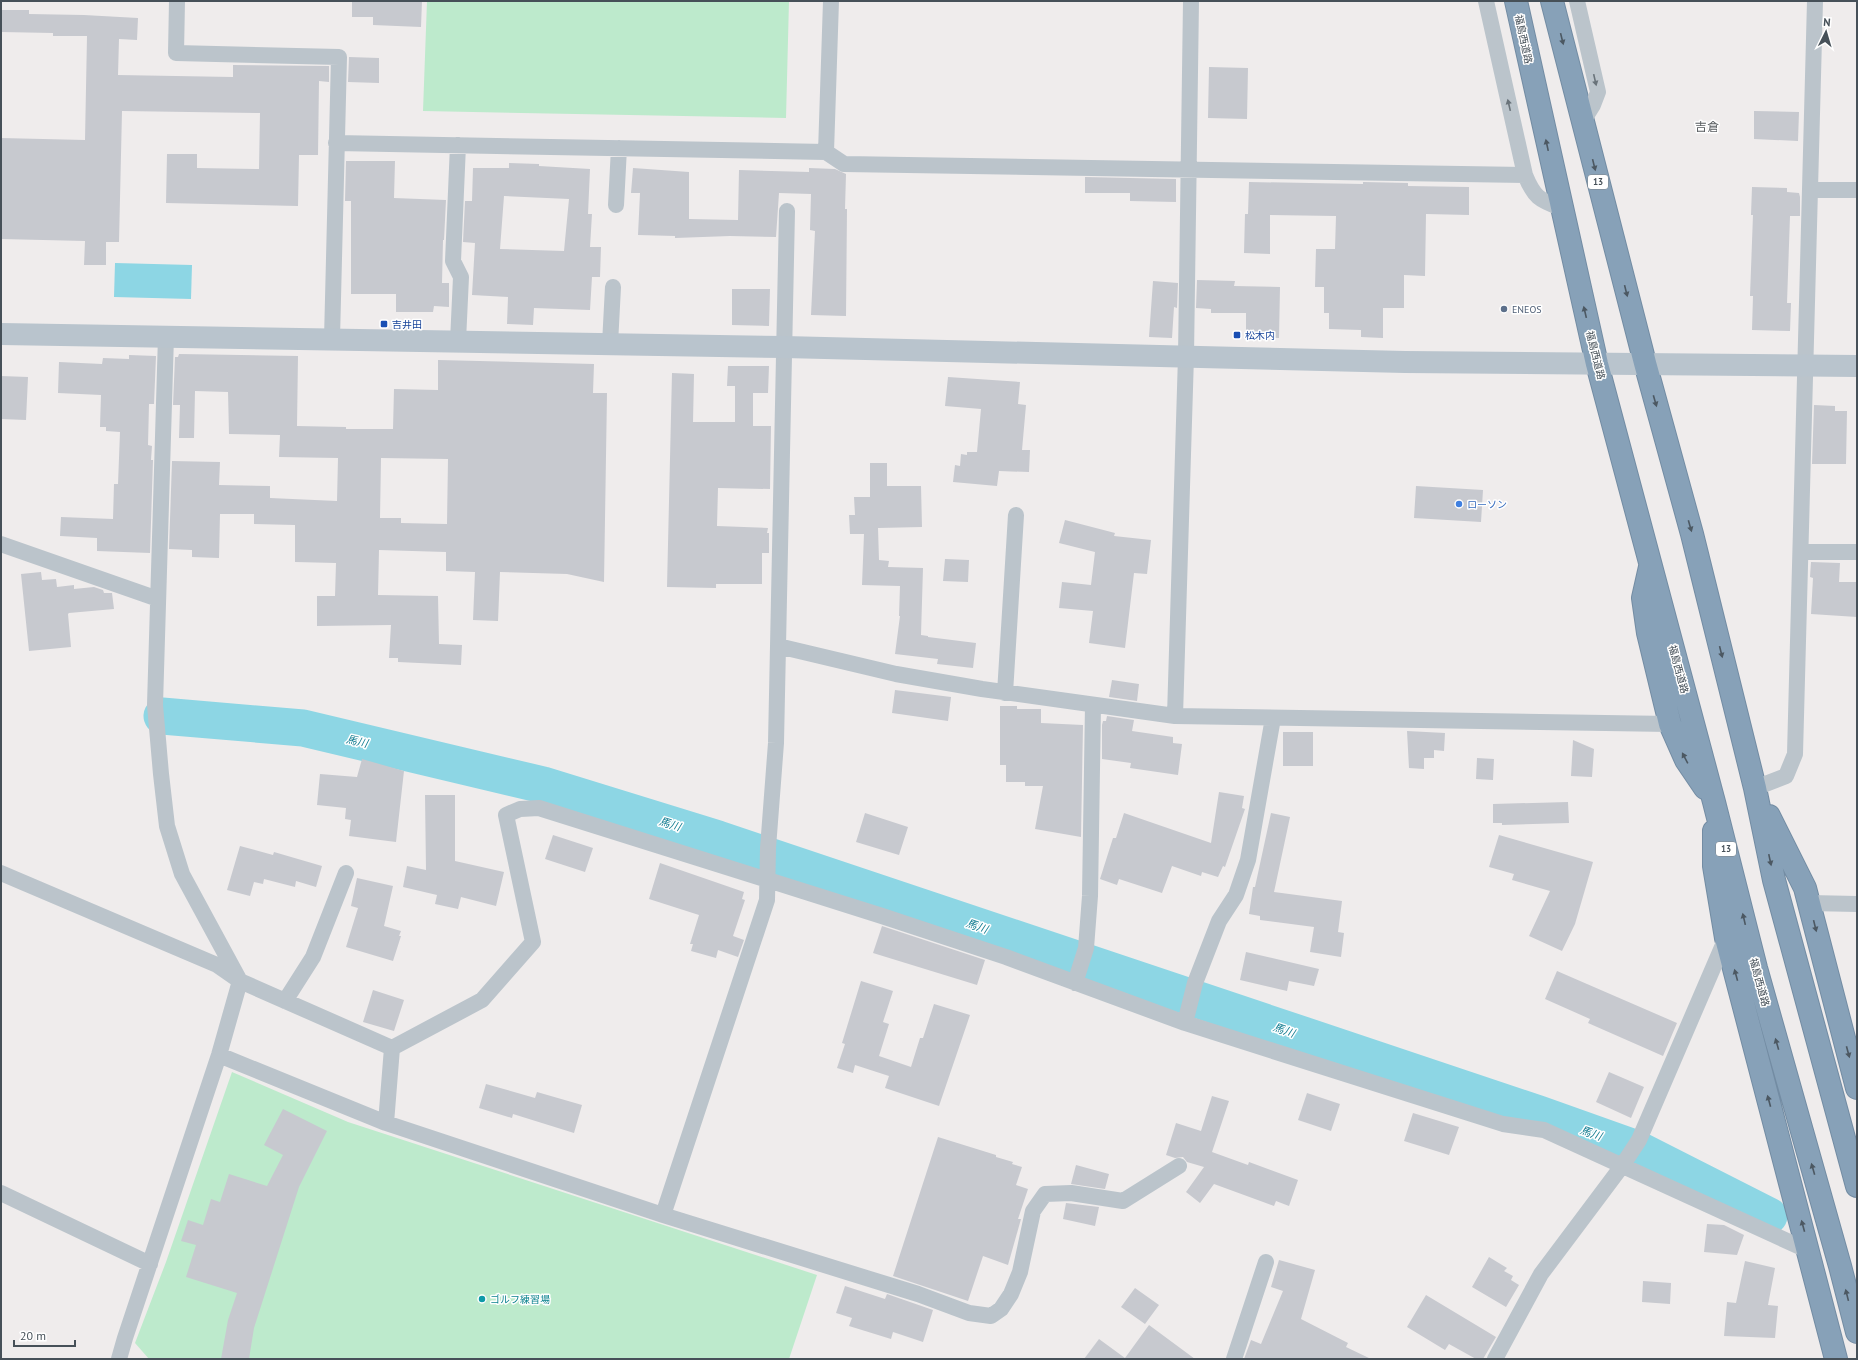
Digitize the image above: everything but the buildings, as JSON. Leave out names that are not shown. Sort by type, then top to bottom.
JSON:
[{"type":"highway","name":"福島西道路","points":[[1516,1],[1597,364],[1714,802],[1756,968],[1840,1266],[1857,1332]]},
{"type":"highway","name":"13","points":[[1552,1],[1645,363],[1692,534],[1755,788],[1774,880],[1857,1186]]},
{"type":"highway","points":[[1651,564],[1643,598],[1648,633],[1670,724],[1686,760],[1714,802],[1714,866],[1726,938],[1836,1359]]},
{"type":"highway","points":[[1755,788],[1805,888],[1857,1088]]},
{"type":"street","points":[[177,1],[176,53],[338,57],[332,339]]},
{"type":"street","points":[[826,152],[831,1]]},
{"type":"street","points":[[1175,716],[1186,356],[1191,1]]},
{"type":"street","points":[[1486,1],[1525,175],[1532,191],[1545,202],[1561,208]]},
{"type":"street","points":[[1577,1],[1598,92],[1593,105],[1583,121]]},
{"type":"street","points":[[1755,788],[1786,776],[1795,754],[1815,1]]},
{"type":"street","points":[[336,143],[826,152],[844,164],[1525,175]]},
{"type":"street","points":[[458,145],[453,261],[461,276],[458,341]]},
{"type":"street","points":[[616,205],[619,148]]},
{"type":"street","points":[[1810,190],[1857,190]]},
{"type":"street","points":[[663,1215],[767,900],[768,848],[776,742],[787,211]]},
{"type":"street","points":[[610,344],[613,287]]},
{"type":"street","points":[[1,334],[784,347],[1597,364],[1645,363],[1857,366]]},
{"type":"street","points":[[120,1359],[124,1338],[219,1055],[240,981],[182,874],[167,826],[160,774],[155,705],[166,336]]},
{"type":"street","points":[[1005,693],[1016,515]]},
{"type":"street","points":[[1,544],[158,599]]},
{"type":"street","points":[[1801,552],[1857,552]]},
{"type":"street","points":[[778,646],[896,674],[1005,693],[1175,716],[1670,724]]},
{"type":"street","points":[[1077,976],[1086,948],[1090,896],[1093,705]]},
{"type":"street","points":[[1186,1017],[1195,983],[1219,921],[1236,895],[1248,860],[1273,718]]},
{"type":"street","points":[[392,1048],[482,1000],[533,942],[506,816],[520,810],[539,808],[768,875],[1006,957],[1077,976],[1186,1017],[1504,1124],[1544,1130],[1625,1161],[1809,1251]]},
{"type":"street","points":[[1,873],[217,965],[240,981],[392,1048]]},
{"type":"street","points":[[285,1001],[313,957],[346,873]]},
{"type":"street","points":[[1809,903],[1857,904]]},
{"type":"street","points":[[1495,1359],[1541,1274],[1639,1140],[1726,938]]},
{"type":"street","points":[[386,1122],[392,1048]]},
{"type":"street","points":[[219,1055],[386,1122],[663,1215],[918,1294],[969,1313],[991,1316],[1001,1309],[1011,1294],[1024,1259],[1032,1211],[1045,1194],[1071,1193],[1123,1201],[1179,1166]]},
{"type":"street","points":[[1,1193],[150,1264]]},
{"type":"street","points":[[1234,1359],[1266,1262]]},
{"type":"green space","points":[[427,1],[789,1],[786,118],[423,111]]},
{"type":"green space","points":[[232,1072],[348,1122],[817,1275],[789,1359],[149,1359],[135,1343],[166,1262]]},
{"type":"water","points":[[115,263],[192,265],[191,299],[114,297]]},
{"type":"waterway","name":"馬川","points":[[162,716],[303,728],[543,785],[718,839],[1539,1114],[1637,1149],[1769,1216]]},
{"type":"place","name":"ENEOS","points":[[1504,309]]},
{"type":"place","name":"吉井田","points":[[384,324]]},
{"type":"place","name":"松木内","points":[[1237,335]]},
{"type":"place","name":"ローソン","points":[[1459,504]]},
{"type":"place","name":"ゴルフ練習場","points":[[482,1299]]},
{"type":"district","name":"吉倉","points":[[1707,127]]}]
